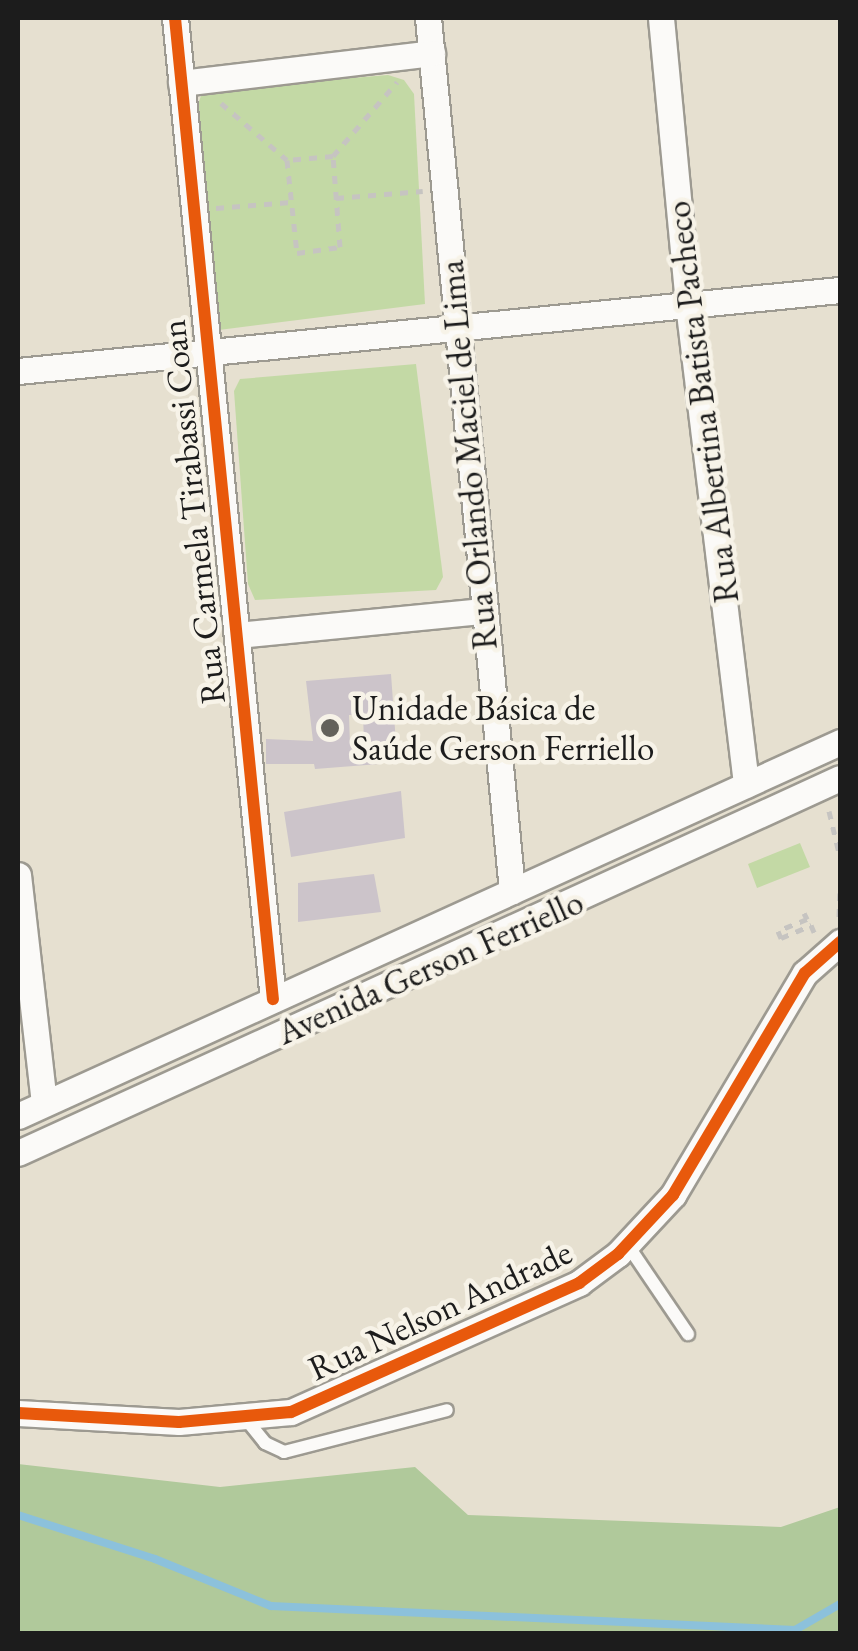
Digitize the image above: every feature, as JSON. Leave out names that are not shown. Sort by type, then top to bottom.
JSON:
[{"type":"street","name":"Rua Carmela Tirabassi Coan","points":[[176,18],[188,82],[193,210],[205,351],[274,1000]]},
{"type":"street","name":"Rua Orlando Maciel de Lima","points":[[428,18],[426,54],[445,189],[482,611],[512,891]]},
{"type":"street","name":"Rua Albertina Batista Pacheco","points":[[661,18],[688,304],[746,785]]},
{"type":"street","points":[[188,82],[426,54]]},
{"type":"street","points":[[18,372],[840,290]]},
{"type":"street","points":[[238,635],[482,611]]},
{"type":"street","name":"Avenida Gerson Ferriello","points":[[18,1116],[840,742]]},
{"type":"street","name":"Avenida Gerson Ferriello","points":[[18,1153],[832,782]]},
{"type":"street","points":[[18,876],[44,1104]]},
{"type":"street","name":"Rua Nelson Andrade","points":[[18,1413],[179,1422],[292,1412],[579,1283],[627,1244],[673,1194],[805,972],[833,947]]},
{"type":"lane","points":[[627,1244],[688,1334]]},
{"type":"lane","points":[[245,1418],[266,1443],[284,1452],[447,1410]]},
{"type":"path","points":[[188,82],[286,160],[334,156],[426,54]]},
{"type":"path","points":[[286,160],[296,253],[340,247],[334,156]]},
{"type":"path","points":[[336,198],[445,189]]},
{"type":"path","points":[[193,210],[291,202]]},
{"type":"path","points":[[832,782],[840,857]]},
{"type":"path","points":[[840,893],[835,898],[840,924]]},
{"type":"path","points":[[804,913],[807,919],[778,931],[781,938],[810,925],[833,947]]},
{"type":"green space","points":[[388,75],[404,80],[414,94],[425,304],[219,330],[197,107],[201,96],[211,90]]},
{"type":"green space","points":[[416,364],[443,577],[436,590],[255,600],[248,584],[234,391],[240,379]]},
{"type":"green space","points":[[800,843],[810,867],[757,888],[748,864]]},
{"type":"green space","points":[[18,1464],[220,1487],[415,1467],[468,1515],[781,1527],[840,1507],[840,1633],[18,1633]]},
{"type":"building","name":"Unidade Básica de Saúde Gerson Ferriello","points":[[391,674],[396,743],[364,742],[363,715],[349,715],[350,745],[390,745],[379,764],[315,769],[314,764],[266,764],[266,739],[313,741],[306,681]]},
{"type":"building","points":[[401,791],[405,838],[291,857],[284,812]]},
{"type":"building","points":[[374,874],[381,912],[298,922],[298,883]]},
{"type":"waterway","points":[[18,1515],[155,1559],[271,1606],[795,1630],[840,1604]]},
{"type":"cycle path","points":[[175,18],[273,999]]},
{"type":"cycle path","points":[[18,1413],[179,1422],[291,1412],[579,1283],[618,1254],[673,1195],[805,973],[840,942]]},
{"type":"place","name":"Unidade Básica de Saúde Gerson Ferriello","points":[[330,728]]}]
